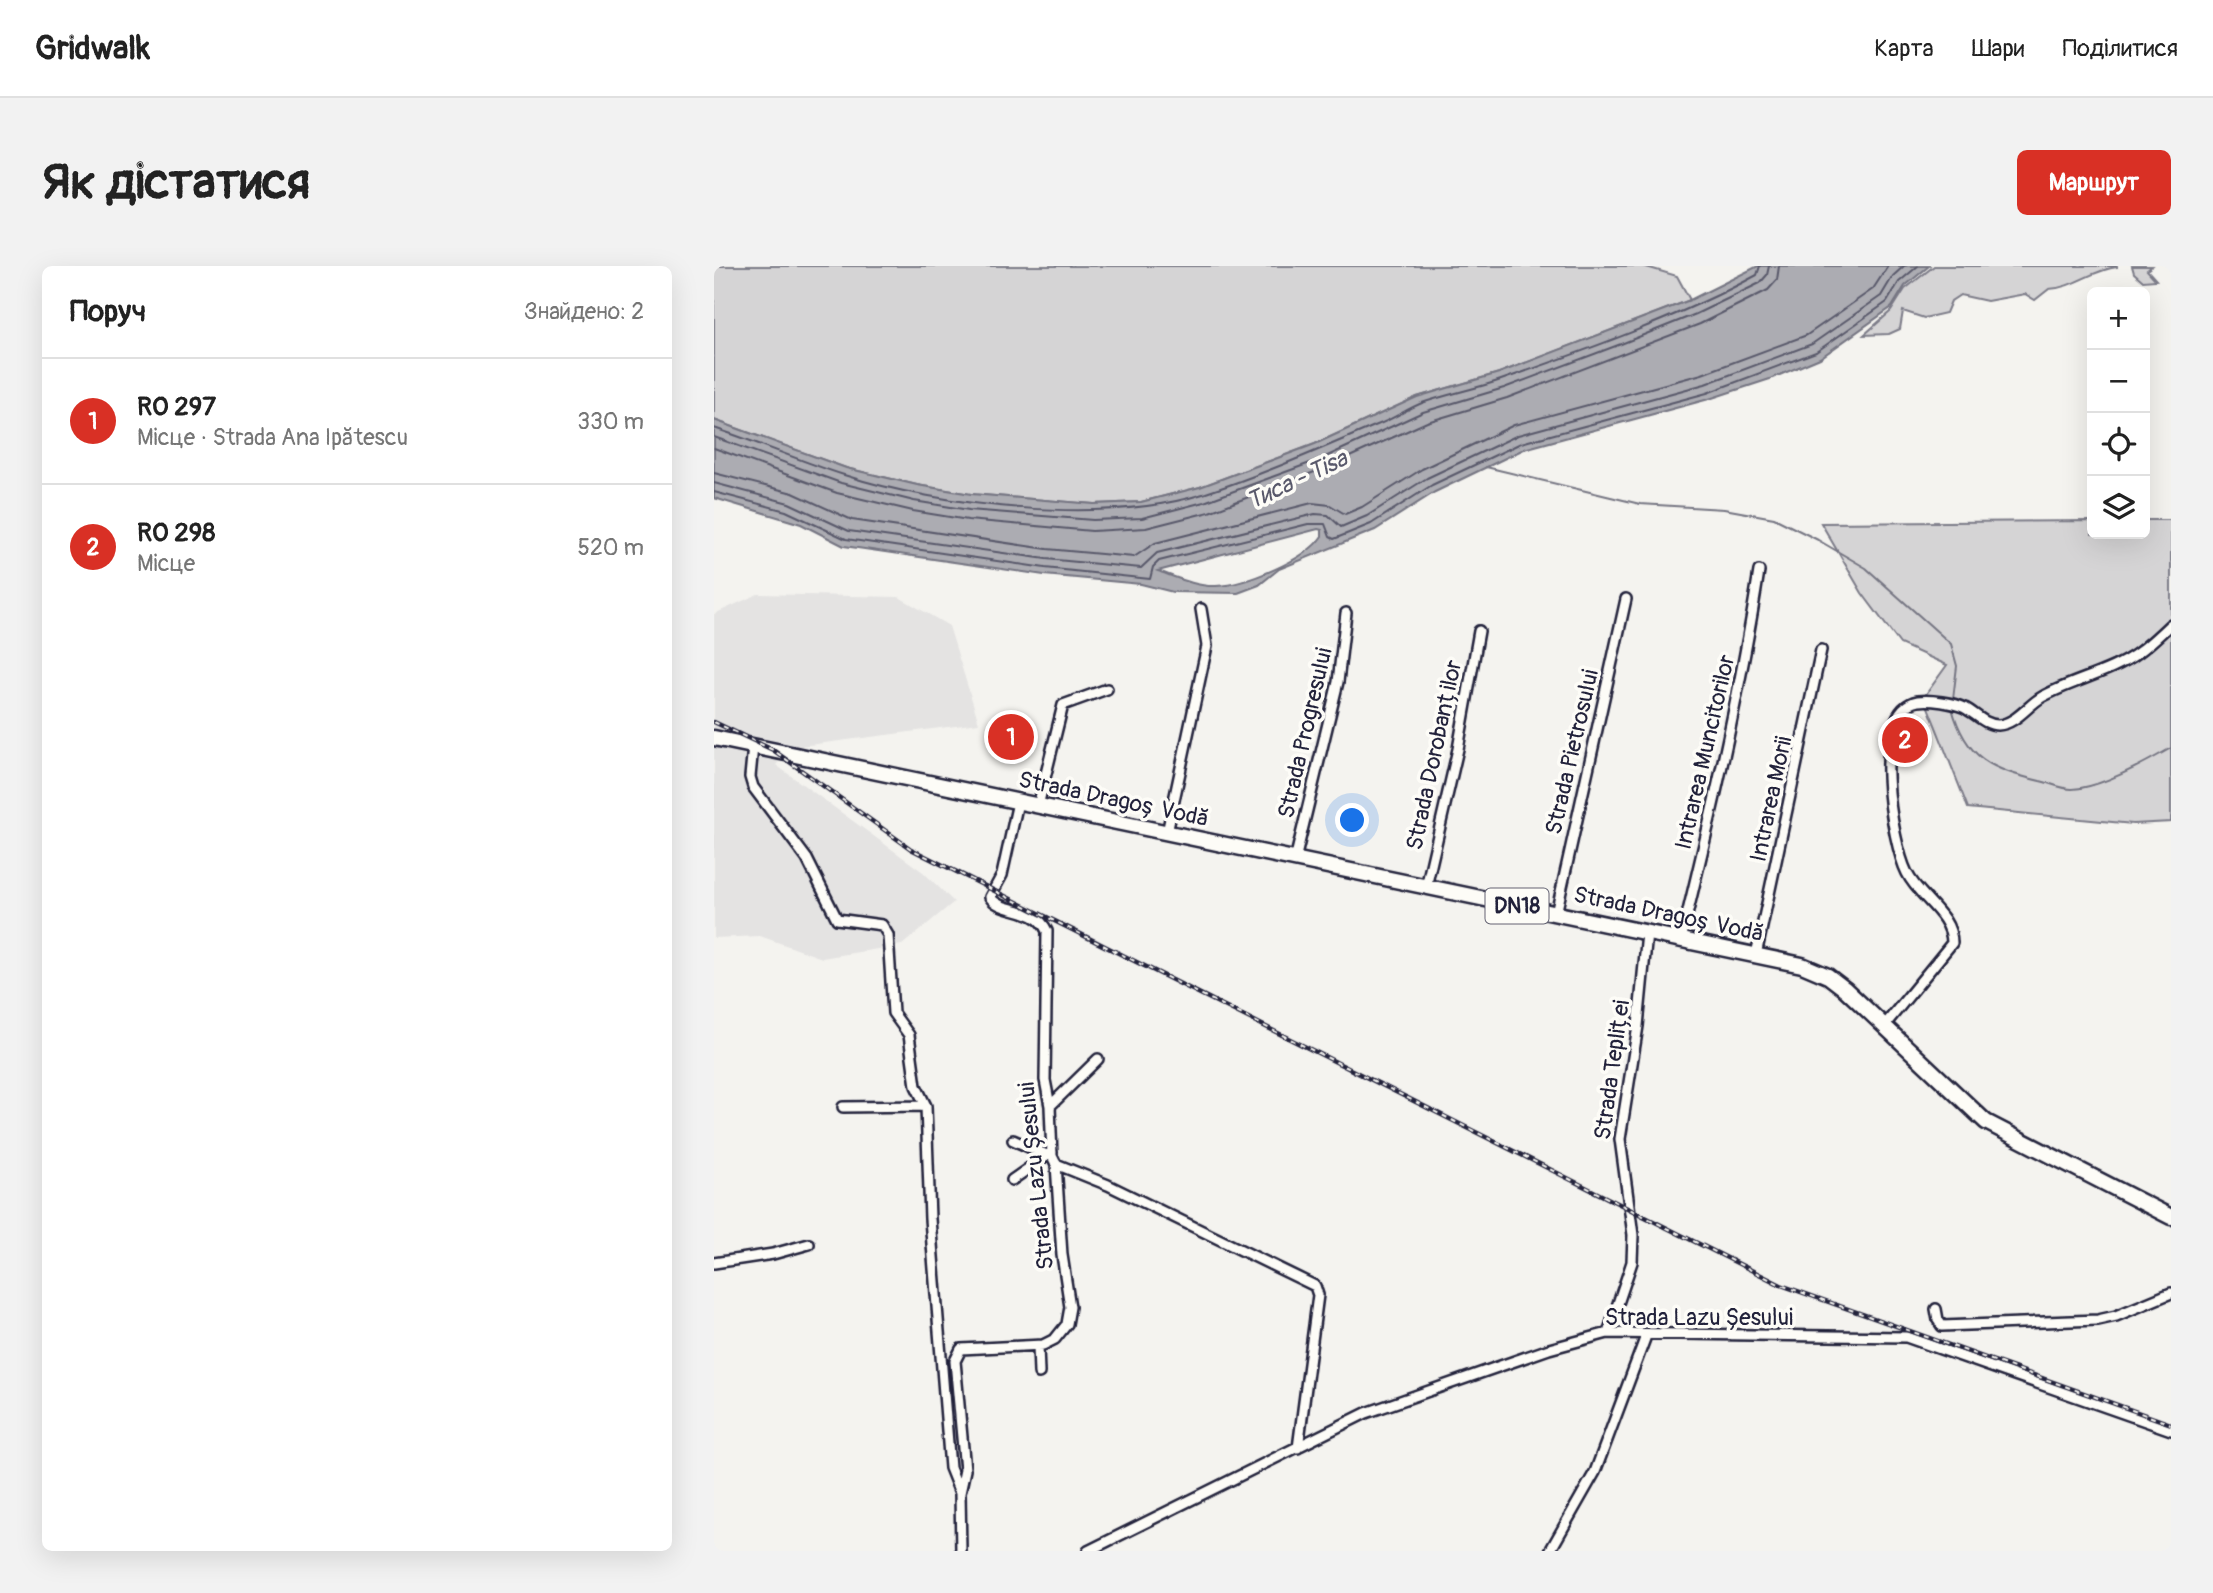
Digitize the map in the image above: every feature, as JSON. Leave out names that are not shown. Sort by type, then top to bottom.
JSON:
[{"type":"main road","name":"Strada Dragoș Vodă","points":[[714,738],[1802,965],[1828,976],[1986,1122],[2171,1217]]},
{"type":"street","name":"Intrarea Muncitorilor","points":[[1681,940],[1731,725],[1759,571]]},
{"type":"street","name":"Strada Pietrosului","points":[[1556,914],[1626,599]]},
{"type":"street","points":[[1167,833],[1207,646],[1201,609]]},
{"type":"street","name":"Strada Progresului","points":[[1295,860],[1339,682],[1346,613]]},
{"type":"street","points":[[1884,1026],[1952,943],[1949,926],[1908,877],[1898,854],[1887,769],[1888,742],[1902,711],[1918,701],[1952,704],[1987,722],[2009,722],[2036,700],[2064,685],[2082,680],[2137,654],[2171,624]]},
{"type":"street","name":"Strada Dorobanților","points":[[1426,887],[1458,750],[1479,631]]},
{"type":"street","name":"Intrarea Morii","points":[[1756,955],[1821,650]]},
{"type":"street","points":[[1038,806],[1063,705],[1107,689]]},
{"type":"street","points":[[753,746],[750,777],[753,787],[807,859],[837,919],[848,922],[874,922],[886,929],[893,1013],[909,1035],[916,1086],[926,1106],[930,1219],[949,1456],[960,1493]]},
{"type":"street","name":"Strada Lazu Șesului","points":[[1018,802],[1002,875],[990,897],[998,904],[1038,918],[1047,932],[1045,1062],[1050,1106],[1049,1154],[1056,1164],[1069,1314],[1063,1332],[1055,1339],[1038,1346]]},
{"type":"street","name":"Strada Tepliței","points":[[1608,1333],[1632,1262],[1633,1235],[1620,1139],[1638,1026],[1647,933]]},
{"type":"street","points":[[1050,1106],[1098,1059]]},
{"type":"street","points":[[843,1107],[926,1106]]},
{"type":"street","points":[[1013,1140],[1049,1154]]},
{"type":"street","points":[[1012,1180],[1049,1154]]},
{"type":"street","points":[[1056,1164],[1108,1185],[1315,1286],[1318,1295],[1298,1448]]},
{"type":"street","points":[[714,1263],[774,1254],[809,1244]]},
{"type":"street","points":[[1936,1309],[1942,1326],[2098,1320],[2116,1316],[2171,1293]]},
{"type":"street","name":"Strada Lazu Șesului","points":[[1088,1551],[1366,1412],[1549,1349],[1608,1333],[1646,1336],[1906,1337],[2171,1430]]},
{"type":"street","points":[[1550,1551],[1595,1472],[1646,1336]]},
{"type":"street","points":[[961,1551],[960,1493],[965,1470],[955,1361],[957,1355],[961,1349],[975,1346],[1038,1346],[1039,1373]]},
{"type":"shaded area","points":[[714,266],[1643,266],[1677,276],[1690,300],[1499,373],[1417,397],[1315,444],[1200,487],[1141,502],[1094,504],[971,494],[917,485],[846,468],[714,420]]},
{"type":"shaded area","points":[[1934,266],[2117,267],[2066,286],[2049,289],[2035,300],[2025,294],[1987,301],[1960,295],[1951,301],[1946,313],[1924,318],[1903,311],[1900,329],[1889,334],[1864,335],[1891,311],[1905,289]]},
{"type":"shaded area","points":[[2132,266],[2152,266],[2147,270],[2156,280],[2143,281],[2134,273]]},
{"type":"shaded area","points":[[2150,520],[2171,520],[2171,822],[2133,824],[1968,808],[1924,697],[1947,665],[1900,644],[1862,593],[1821,523],[2087,521],[2087,539],[2150,539]]},
{"type":"shaded area","points":[[758,594],[899,597],[949,626],[979,723],[793,747],[776,765],[923,872],[954,902],[902,945],[822,958],[760,936],[714,938],[714,614]]},
{"type":"water","name":"Тиса - Tisa","points":[[1758,266],[1929,266],[1905,286],[1892,307],[1820,358],[1770,379],[1709,399],[1524,449],[1435,492],[1375,530],[1279,569],[1259,585],[1238,593],[1173,592],[1141,584],[1044,575],[844,546],[801,524],[714,498],[714,420],[846,468],[917,485],[971,494],[1094,504],[1141,502],[1200,487],[1315,444],[1417,397],[1499,373],[1690,300]],"holes":[[[1322,530],[1322,536],[1303,554],[1274,570],[1228,585],[1201,585],[1158,571]]]},
{"type":"waterway","points":[[1486,467],[1640,504],[1724,509],[1774,518],[1866,568],[1951,644],[1957,666],[1953,699]]},
{"type":"waterway","points":[[1952,708],[1965,739],[1983,759],[2008,772],[2064,788],[2083,788],[2109,779],[2171,748]]},
{"type":"railway","points":[[714,722],[773,750],[911,849],[1781,1285],[2171,1424]]},
{"type":"place","name":"RO 297","points":[[1011,737]]},
{"type":"place","name":"RO 298","points":[[1905,740]]}]
